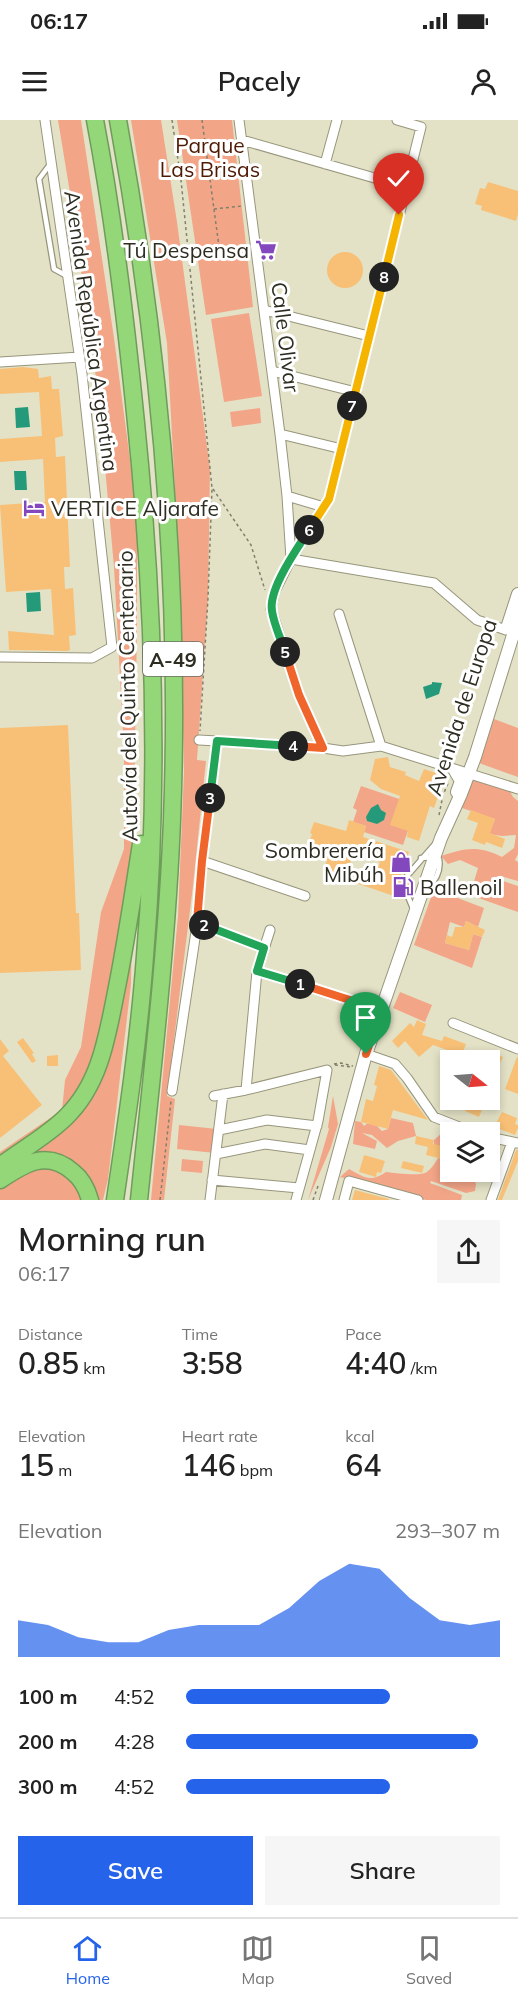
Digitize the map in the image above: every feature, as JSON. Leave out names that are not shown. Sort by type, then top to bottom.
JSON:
[{"type":"highway","name":"Autovía del Quinto Centenario","points":[[94,120],[118,260],[128,337],[147,528],[153,654],[153,815],[146,956],[130,1098],[115,1200]]},
{"type":"highway","name":"Autovía del Quinto Centenario","points":[[118,120],[135,214],[150,332],[169,541],[174,686],[172,819],[165,937],[139,1200]]},
{"type":"highway","points":[[0,1166],[66,1117],[92,1082],[102,1059],[119,980],[138,877],[141,845],[153,815]]},
{"type":"highway","points":[[0,1180],[19,1167],[45,1159],[67,1167],[81,1178],[90,1200]]},
{"type":"main road","name":"Avenida de Europa","points":[[442,835],[448,809],[468,766],[487,706],[486,695],[518,594]]},
{"type":"main road","name":"Avenida de Europa","points":[[326,1200],[366,1054],[423,890],[424,859],[442,835],[459,798],[465,773],[518,619]]},
{"type":"main road","points":[[506,630],[508,635],[504,650],[506,658]]},
{"type":"street","name":"Avenida República Argentina","points":[[0,657],[92,658],[112,647],[80,357],[45,120]]},
{"type":"street","name":"Calle Olivar","points":[[239,120],[280,434],[291,559]]},
{"type":"street","points":[[325,164],[338,120]]},
{"type":"street","points":[[323,748],[299,695],[271,609],[274,593],[291,559],[329,499],[342,449],[421,126],[397,120]]},
{"type":"street","points":[[242,140],[406,187]]},
{"type":"street","points":[[264,310],[369,336]]},
{"type":"street","points":[[0,362],[80,357]]},
{"type":"street","points":[[272,371],[356,392]]},
{"type":"street","points":[[280,434],[342,449]]},
{"type":"street","points":[[287,496],[324,507]]},
{"type":"street","points":[[291,559],[434,583],[477,620],[506,630]]},
{"type":"street","points":[[339,614],[381,746]]},
{"type":"street","points":[[199,740],[343,751],[381,746],[518,789]]},
{"type":"street","points":[[171,1096],[197,922],[217,741]]},
{"type":"street","points":[[202,861],[305,896]]},
{"type":"street","points":[[246,1090],[257,971],[270,930]]},
{"type":"street","points":[[257,971],[381,1010]]},
{"type":"street","points":[[453,1023],[518,1049]]},
{"type":"street","points":[[366,1054],[395,1064],[434,1116],[448,1122]]},
{"type":"street","points":[[210,1200],[219,1130],[219,1095],[327,1070],[317,1126],[296,1200]]},
{"type":"street","points":[[219,1130],[267,1120],[317,1126]]},
{"type":"street","points":[[491,1200],[515,1142],[500,1139]]},
{"type":"street","points":[[216,1154],[265,1144],[310,1150]]},
{"type":"street","points":[[212,1180],[299,1188]]},
{"type":"street","points":[[344,1200],[349,1181],[418,1200]]},
{"type":"lane","points":[[51,163],[39,179],[54,269],[68,276]]},
{"type":"lane","points":[[407,876],[424,859]]},
{"type":"lane","points":[[406,894],[415,913]]},
{"type":"path","points":[[172,120],[181,180],[212,488],[199,740]]},
{"type":"path","points":[[202,120],[220,254]]},
{"type":"path","points":[[205,143],[242,140]]},
{"type":"path","points":[[213,210],[251,206]]},
{"type":"path","points":[[212,488],[251,545],[271,609]]},
{"type":"path","points":[[197,922],[264,948]]},
{"type":"path","points":[[327,1070],[331,1066],[340,1064],[362,1069]]},
{"type":"path","points":[[171,1096],[175,1101]]},
{"type":"path","points":[[160,1200],[171,1096]]},
{"type":"green space","points":[[58,120],[81,120],[114,338],[137,513],[131,984],[108,1179],[103,1200],[0,1200],[0,1152],[62,1110],[65,1080],[81,1047],[101,912],[124,849],[124,751],[114,567],[99,400]]},
{"type":"green space","points":[[131,120],[161,120],[210,469],[208,598],[197,760],[206,761],[167,1096],[175,1099],[164,1200],[151,1200],[178,916],[184,772],[180,582],[167,343]]},
{"type":"green space","name":"Parque Las Brisas","points":[[177,120],[232,120],[253,307],[206,315]]},
{"type":"green space","points":[[249,313],[262,396],[224,402],[211,319]]},
{"type":"green space","points":[[260,408],[261,423],[232,427],[230,412]]},
{"type":"green space","points":[[494,719],[518,728],[518,777],[479,763]]},
{"type":"green space","points":[[472,779],[505,782],[513,797],[518,801],[518,854],[515,860],[518,862],[518,881],[500,876],[494,884],[500,880],[518,886],[518,912],[470,895],[478,868],[460,860],[448,864],[441,856],[457,851],[478,849],[502,857],[514,848],[516,835],[489,834],[495,819],[462,808],[465,791]]},
{"type":"green space","points":[[361,786],[417,805],[403,845],[364,832],[366,826],[353,822],[357,810],[353,808]]},
{"type":"green space","points":[[434,889],[484,908],[478,927],[466,921],[464,927],[450,922],[445,943],[469,950],[473,934],[482,937],[472,968],[414,945]]},
{"type":"green space","points":[[400,992],[432,1005],[425,1022],[393,1008]]},
{"type":"green space","points":[[333,1096],[338,1124],[331,1147],[308,1200],[329,1129]]},
{"type":"green space","points":[[391,1118],[413,1123],[416,1136],[398,1141],[387,1148],[372,1135],[362,1133],[377,1141],[375,1149],[353,1144],[355,1121],[361,1122],[364,1126],[368,1123],[377,1126],[382,1131],[388,1129]]},
{"type":"green space","points":[[179,1125],[217,1129],[215,1153],[177,1149]]},
{"type":"green space","points":[[440,1135],[440,1148],[434,1149],[434,1140]]},
{"type":"green space","points":[[440,1158],[440,1182],[475,1182],[475,1191],[466,1193],[431,1181],[430,1183],[462,1195],[461,1200],[426,1200],[340,1177],[349,1169],[371,1178],[386,1172],[421,1174],[431,1168]]},
{"type":"green space","points":[[182,1159],[203,1161],[202,1173],[181,1171]]},
{"type":"shaded area","points":[[28,407],[30,427],[16,428],[15,408]]},
{"type":"shaded area","points":[[14,471],[26,471],[27,490],[15,490]]},
{"type":"shaded area","points":[[40,592],[41,611],[27,612],[26,593]]},
{"type":"shaded area","points":[[432,682],[442,683],[439,694],[426,699],[423,687]]},
{"type":"shaded area","points":[[378,804],[386,813],[384,820],[377,824],[367,821],[366,817],[371,808]]},
{"type":"building","points":[[488,182],[518,191],[516,221],[481,210],[482,206],[475,204],[480,188],[485,189]]},
{"type":"building","points":[[345,252],[358,257],[363,270],[358,283],[345,288],[332,283],[327,270],[332,257]]},
{"type":"building","name":"VERTICE Aljarafe","points":[[23,367],[38,369],[39,378],[51,376],[52,389],[59,389],[63,436],[55,438],[56,457],[65,456],[70,567],[64,567],[65,589],[73,588],[76,635],[69,636],[70,650],[67,651],[9,650],[8,631],[54,635],[51,589],[6,592],[0,505],[45,502],[43,459],[0,462],[0,439],[42,436],[39,392],[0,394],[0,369]]},
{"type":"building","points":[[68,725],[76,913],[79,913],[81,970],[0,973],[0,728]]},
{"type":"building","points":[[388,757],[390,767],[406,772],[405,775],[419,781],[424,769],[445,776],[434,808],[430,806],[419,841],[407,837],[408,831],[390,825],[400,796],[381,789],[370,780],[375,759]]},
{"type":"building","points":[[471,810],[495,819],[490,833],[505,839],[502,848],[472,840],[478,823],[467,819]]},
{"type":"building","points":[[349,820],[366,826],[363,837],[409,852],[401,875],[406,880],[412,878],[408,890],[403,894],[395,892],[394,896],[323,872],[327,860],[306,852],[314,822],[346,831]],"holes":[[[355,850],[376,858],[375,860],[380,862],[375,875],[371,873],[370,876],[348,869]]]},
{"type":"building","points":[[466,921],[485,930],[482,937],[473,934],[469,950],[445,943],[447,935],[452,937],[455,927],[464,927]]},
{"type":"building","points":[[417,1020],[426,1024],[422,1035],[442,1041],[444,1036],[466,1044],[464,1050],[447,1050],[433,1045],[419,1057],[405,1041],[398,1048],[392,1041],[410,1023],[414,1027]]},
{"type":"building","points":[[23,1038],[34,1053],[32,1054],[36,1061],[32,1063],[17,1042]]},
{"type":"building","points":[[0,1039],[9,1051],[3,1056],[42,1105],[0,1138]]},
{"type":"building","points":[[58,1055],[58,1066],[47,1066],[47,1056]]},
{"type":"building","points":[[518,1057],[518,1094],[505,1089]]},
{"type":"building","points":[[379,1066],[391,1070],[428,1120],[393,1110],[388,1129],[361,1122],[366,1099],[373,1101]]},
{"type":"building","points":[[465,1110],[482,1110],[479,1117]]},
{"type":"building","points":[[502,1112],[517,1118],[515,1124],[518,1128],[515,1135],[500,1129],[500,1122],[497,1122]]},
{"type":"building","points":[[416,1136],[434,1140],[433,1144],[440,1145],[440,1158],[426,1155],[428,1147],[415,1144]]},
{"type":"building","points":[[516,1150],[518,1150],[518,1161],[502,1200],[498,1200]]},
{"type":"building","points":[[364,1155],[385,1161],[381,1173],[377,1172],[376,1177],[359,1172]]},
{"type":"building","points":[[403,1161],[424,1166],[422,1173],[401,1168]]},
{"type":"building","points":[[355,1190],[389,1199],[389,1200],[352,1200]]},
{"type":"place","name":"Tú Despensa","points":[[266,250]]},
{"type":"place","name":"VERTICE Aljarafe","points":[[34,508]]},
{"type":"place","name":"Sombrerería Mibúh","points":[[401,862]]},
{"type":"place","name":"Ballenoil","points":[[403,887]]},
{"type":"route","points":[[366,1054],[381,1010],[257,971],[264,948],[197,922],[217,741],[323,748],[299,695],[271,609],[274,593],[291,559],[329,499],[399,215]]}]
